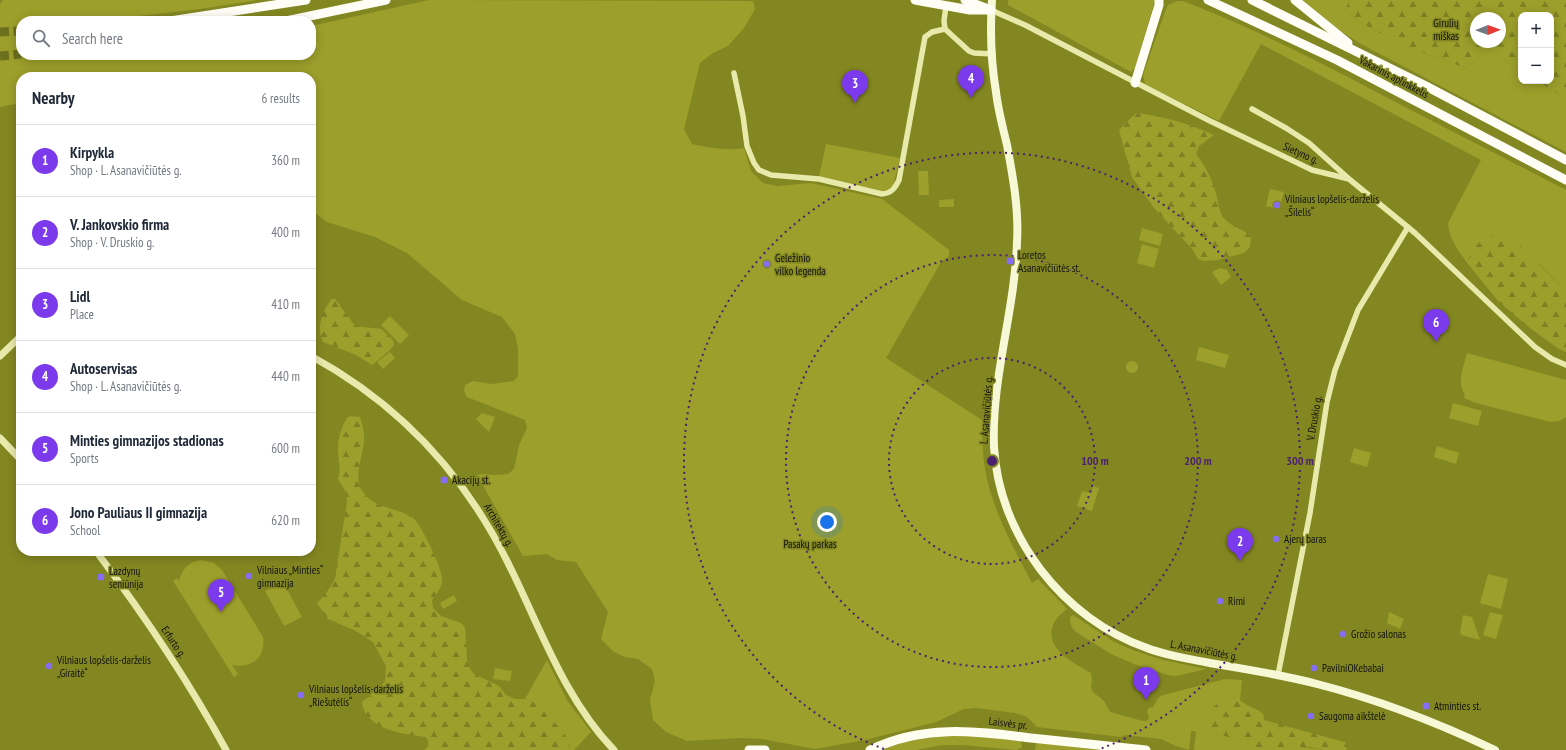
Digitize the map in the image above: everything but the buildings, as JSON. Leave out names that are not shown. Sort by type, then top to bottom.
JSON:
[{"type":"highway","points":[[202,16],[306,0]]},
{"type":"highway","points":[[310,16],[386,0]]},
{"type":"highway","points":[[915,0],[970,10],[991,10]]},
{"type":"highway","points":[[965,0],[971,1],[991,10]]},
{"type":"highway","name":"Vakarinis aplinkkelis","points":[[1208,0],[1337,60],[1566,180]]},
{"type":"highway","name":"Vakarinis aplinkkelis","points":[[1252,0],[1362,54],[1566,160]]},
{"type":"highway","points":[[1295,0],[1362,54]]},
{"type":"highway","points":[[1135,83],[1161,2]]},
{"type":"main road","name":"L. Asanavičiūtės g.","points":[[992,0],[991,10],[996,94],[1015,194],[1018,239],[1014,278],[996,402],[994,450],[1002,488],[1016,531],[1042,573],[1061,594],[1092,620],[1118,636],[1147,649],[1170,655],[1278,675],[1333,688],[1387,704],[1431,721],[1495,750]]},
{"type":"main road","name":"Laisvės pr.","points":[[870,750],[913,735],[958,730],[989,732],[1146,750]]},
{"type":"main road","points":[[749,750],[765,750]]},
{"type":"street","points":[[946,6],[944,21],[945,29],[969,51],[974,53],[993,54]]},
{"type":"street","name":"Sietyno g.","points":[[991,10],[1025,25],[1208,120],[1312,170],[1349,179],[1408,227],[1535,347],[1552,359],[1566,364]]},
{"type":"street","points":[[734,73],[743,116],[747,146],[754,163],[759,170],[771,175],[819,179],[882,194],[893,191],[899,180],[925,37],[932,32],[945,29]]},
{"type":"street","points":[[1252,109],[1309,143],[1349,179]]},
{"type":"street","name":"V. Druskio g.","points":[[1278,675],[1310,513],[1327,402],[1334,370],[1358,310],[1408,227]]},
{"type":"street","points":[[0,356],[16,341]]},
{"type":"street","name":"Architektų g.","points":[[316,359],[348,378],[397,415],[424,441],[459,482],[492,531],[571,693],[599,734],[614,750]]},
{"type":"street","points":[[0,438],[16,455]]},
{"type":"street","name":"Erfurto g.","points":[[100,556],[132,599],[183,674],[226,750]]},
{"type":"green space","name":"Pasakų parkas","points":[[3,0],[257,0],[200,9],[139,16],[16,16],[16,60],[316,60],[316,25],[429,0],[753,1],[755,9],[744,28],[728,46],[713,53],[700,63],[684,129],[692,144],[718,149],[744,148],[751,171],[763,183],[777,186],[811,183],[882,199],[949,250],[949,256],[941,262],[886,358],[982,420],[985,469],[1000,519],[1032,583],[1038,579],[1067,609],[1058,617],[1051,632],[1052,640],[1056,647],[1062,654],[1091,673],[1091,687],[1093,692],[1104,701],[1110,712],[1146,721],[1149,718],[1147,711],[1149,708],[1153,707],[1158,698],[1163,695],[1225,679],[1242,680],[1240,701],[1236,697],[1220,702],[1209,733],[1230,737],[1256,748],[1307,748],[1324,750],[1194,750],[1196,731],[1191,731],[1189,750],[1161,739],[1125,735],[1121,737],[1037,727],[1027,717],[1015,713],[976,708],[964,709],[936,722],[865,740],[815,749],[762,739],[740,738],[687,741],[666,732],[653,720],[650,700],[655,681],[652,669],[638,659],[625,657],[614,652],[601,639],[608,612],[576,562],[557,560],[547,554],[523,556],[477,475],[508,474],[514,469],[519,445],[527,428],[525,420],[467,397],[464,391],[465,385],[473,381],[491,384],[514,381],[518,376],[518,348],[515,334],[502,317],[462,300],[407,253],[375,237],[327,222],[316,214],[316,72],[16,72],[16,104],[0,107],[0,4]]},
{"type":"green space","points":[[1008,0],[1155,0],[1135,68],[1131,72],[1008,5]]},
{"type":"green space","points":[[1298,0],[1350,0],[1345,11],[1362,23],[1402,45],[1466,68],[1472,64],[1482,52],[1490,50],[1518,68],[1518,84],[1543,84],[1566,99],[1566,152],[1361,44]]},
{"type":"green space","name":"Girulių miškas","points":[[1350,0],[1566,0],[1566,99],[1543,84],[1554,84],[1554,12],[1518,12],[1518,68],[1490,50],[1482,52],[1472,64],[1466,68],[1402,45],[1362,23],[1345,11]]},
{"type":"green space","points":[[1177,1],[1183,1],[1208,11],[1283,44],[1566,190],[1566,291],[1539,263],[1469,257],[1468,264],[1458,250],[1450,235],[1448,223],[1481,160],[1261,44],[1219,121],[1145,84],[1143,75],[1166,9],[1168,5]]},
{"type":"green space","points":[[1136,113],[1176,121],[1214,135],[1199,146],[1196,154],[1211,180],[1223,217],[1229,223],[1251,236],[1250,247],[1244,253],[1217,260],[1204,261],[1198,259],[1193,250],[1154,208],[1132,177],[1119,130]]},
{"type":"green space","points":[[826,144],[900,158],[893,186],[884,192],[819,177]]},
{"type":"green space","points":[[918,171],[928,171],[929,195],[919,195]]},
{"type":"green space","points":[[1270,189],[1284,192],[1279,209],[1266,206]]},
{"type":"green space","points":[[954,199],[954,207],[939,207],[939,200]]},
{"type":"green space","points":[[1142,228],[1163,234],[1160,246],[1139,240]]},
{"type":"green space","points":[[1503,236],[1515,240],[1566,291],[1566,352],[1559,349],[1530,328],[1499,302],[1468,264],[1472,251],[1481,241],[1489,237]]},
{"type":"green space","points":[[1142,244],[1159,249],[1154,268],[1137,263]]},
{"type":"green space","points":[[1220,268],[1227,270],[1231,277],[1221,285],[1212,272]]},
{"type":"green space","points":[[332,299],[335,299],[355,326],[381,329],[393,340],[394,345],[390,350],[372,365],[356,355],[323,342],[320,331],[321,319],[325,309]]},
{"type":"green space","points":[[390,316],[409,335],[400,344],[381,325]]},
{"type":"green space","points":[[1199,347],[1229,355],[1225,368],[1196,360]]},
{"type":"green space","points":[[390,352],[395,358],[383,369],[377,362]]},
{"type":"green space","points":[[1467,353],[1566,380],[1566,417],[1559,421],[1550,422],[1476,403],[1464,398],[1465,395],[1462,390],[1461,379]]},
{"type":"green space","points":[[1130,361],[1134,361],[1138,367],[1134,373],[1130,373],[1126,369],[1126,365]]},
{"type":"green space","points":[[1453,403],[1482,411],[1478,426],[1449,418]]},
{"type":"green space","points":[[482,413],[495,417],[489,432],[476,419]]},
{"type":"green space","points":[[348,416],[360,417],[364,432],[358,477],[361,489],[366,496],[378,504],[407,514],[417,522],[421,528],[435,556],[442,578],[441,587],[432,600],[433,608],[441,616],[461,623],[465,627],[467,660],[470,669],[474,674],[499,686],[506,695],[515,699],[525,699],[540,705],[566,736],[570,750],[424,750],[428,747],[426,737],[387,729],[370,719],[362,702],[385,681],[386,666],[373,642],[356,631],[328,619],[317,603],[325,595],[335,579],[347,502],[346,492],[338,479],[340,470],[338,444],[341,430]]},
{"type":"green space","points":[[1437,446],[1459,453],[1456,464],[1434,457]]},
{"type":"green space","points":[[1354,448],[1371,453],[1367,467],[1350,462]]},
{"type":"green space","points":[[1093,486],[1099,488],[1092,511],[1077,506],[1082,491],[1091,493]]},
{"type":"green space","points":[[202,560],[214,563],[222,570],[263,637],[260,656],[256,660],[246,665],[232,665],[238,674],[234,677],[173,581],[177,578],[179,581],[184,569],[187,566],[193,562]]},
{"type":"green space","points":[[1488,574],[1508,579],[1501,609],[1480,603]]},
{"type":"green space","points":[[283,582],[302,617],[284,626],[265,591]]},
{"type":"green space","points":[[454,595],[457,601],[443,609],[440,603]]},
{"type":"green space","points":[[1389,612],[1404,619],[1400,629],[1387,623]]},
{"type":"green space","points":[[1490,612],[1503,615],[1496,639],[1483,635]]},
{"type":"green space","points":[[1073,615],[1114,642],[1135,651],[1163,660],[1206,669],[1176,676],[1168,675],[1134,664],[1111,654],[1076,632],[1070,622],[1070,617]]},
{"type":"green space","points":[[1463,615],[1472,617],[1480,640],[1462,635],[1460,633]]},
{"type":"green space","points":[[547,660],[567,700],[591,732],[574,750],[570,750],[569,744],[540,705],[525,699]]},
{"type":"green space","points":[[495,668],[512,671],[510,681],[493,679]]},
{"type":"green space","points":[[1237,697],[1263,714],[1264,720],[1348,743],[1346,750],[1324,750],[1311,747],[1276,750],[1254,748],[1229,737],[1209,733],[1206,718],[1208,713],[1217,704]]},
{"type":"green space","points":[[971,734],[1020,741],[1022,747],[1016,750],[963,745],[942,745],[916,750],[882,750],[904,742],[915,740]]},
{"type":"green space","points":[[1036,743],[1040,743],[1102,750],[1035,750]]},
{"type":"tunnel","points":[[0,32],[16,31]]},
{"type":"tunnel","points":[[0,56],[16,54]]},
{"type":"place","name":"Autoservisas","points":[[971,98]]},
{"type":"place","name":"Lidl","points":[[855,103]]},
{"type":"place","name":"Vilniaus lopšelis-darželis „Šilelis“","points":[[1277,205]]},
{"type":"place","name":"Loretos Asanavičiūtės st.","points":[[1010,261]]},
{"type":"place","name":"Geležinio vilko legenda","points":[[767,264]]},
{"type":"place","name":"Jono Pauliaus II gimnazija","points":[[1436,342]]},
{"type":"place","name":"Akacijų st.","points":[[444,480]]},
{"type":"place","name":"Ajerų baras","points":[[1276,539]]},
{"type":"place","name":"V. Jankovskio firma","points":[[1240,561]]},
{"type":"place","name":"Vilniaus „Minties“ gimnazija","points":[[249,576]]},
{"type":"place","name":"Lazdynų seniūnija","points":[[101,577]]},
{"type":"place","name":"Rimi","points":[[1220,601]]},
{"type":"place","name":"Minties gimnazijos stadionas","points":[[221,612]]},
{"type":"place","name":"Grožio salonas","points":[[1343,634]]},
{"type":"place","name":"Vilniaus lopšelis-darželis „Giraitė“","points":[[49,666]]},
{"type":"place","name":"PavilniOKebabai","points":[[1314,668]]},
{"type":"place","name":"Vilniaus lopšelis-darželis „Riešutėlis“","points":[[301,695]]},
{"type":"place","name":"Kirpykla","points":[[1146,700]]},
{"type":"place","name":"Atminties st.","points":[[1426,706]]},
{"type":"place","name":"Saugoma aikštelė","points":[[1311,716]]}]
